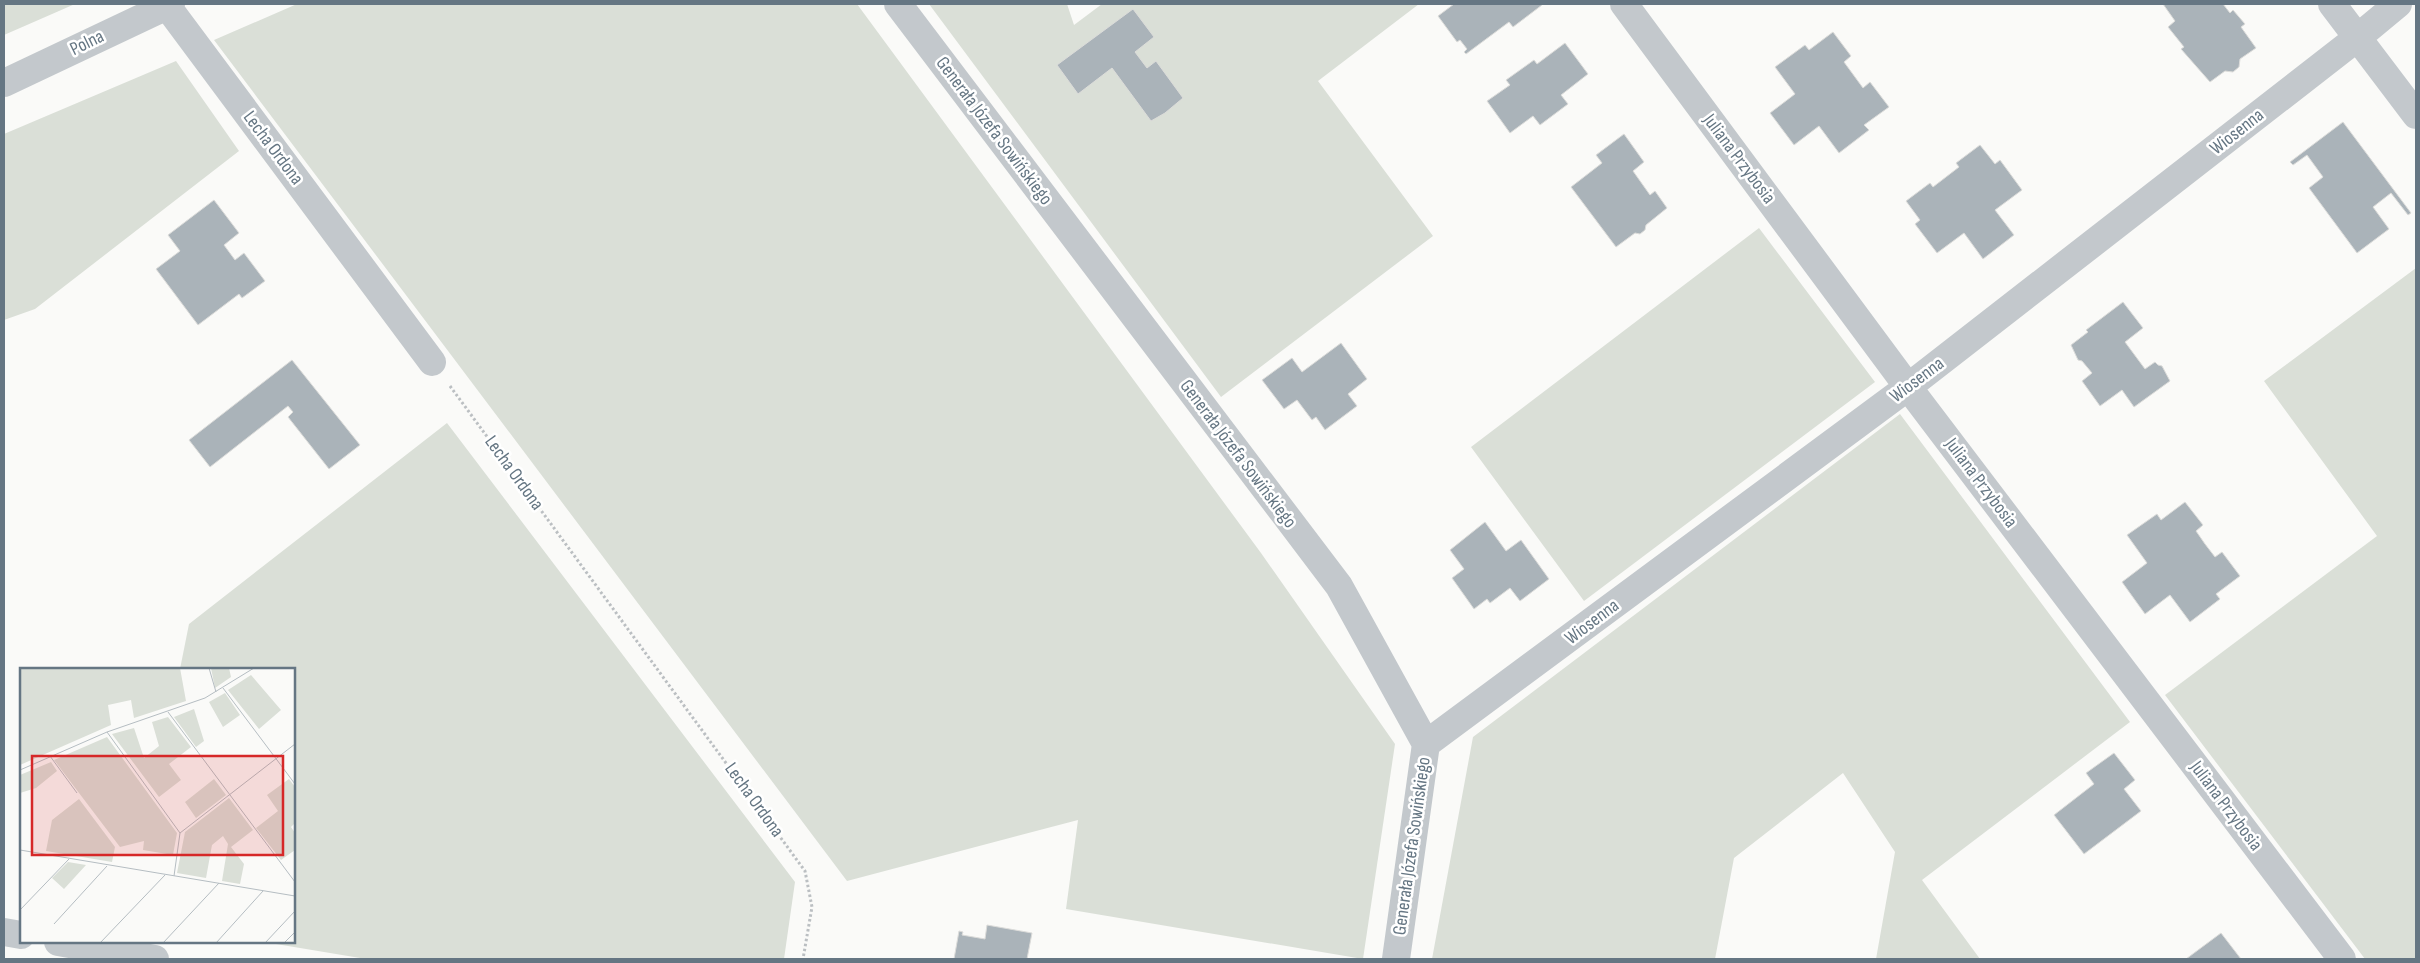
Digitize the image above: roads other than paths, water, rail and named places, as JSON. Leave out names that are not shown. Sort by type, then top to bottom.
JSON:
[{"type":"street","name":"Generała Józefa Sowińskiego","points":[[898,4],[1339,586],[1426,744],[1396,959]]},
{"type":"street","name":"Juliana Przybosia","points":[[1624,4],[1908,387],[2342,959]]},
{"type":"street","points":[[2332,4],[2416,115]]},
{"type":"street","name":"Wiosenna","points":[[1426,744],[1908,387],[2357,38],[2398,4]]},
{"type":"street","name":"Polna","points":[[4,83],[169,5]]},
{"type":"street","name":"Lecha Ordona","points":[[169,5],[432,362]]},
{"type":"street","points":[[4,932],[20,935]]},
{"type":"street","points":[[64,943],[155,959]]}]
